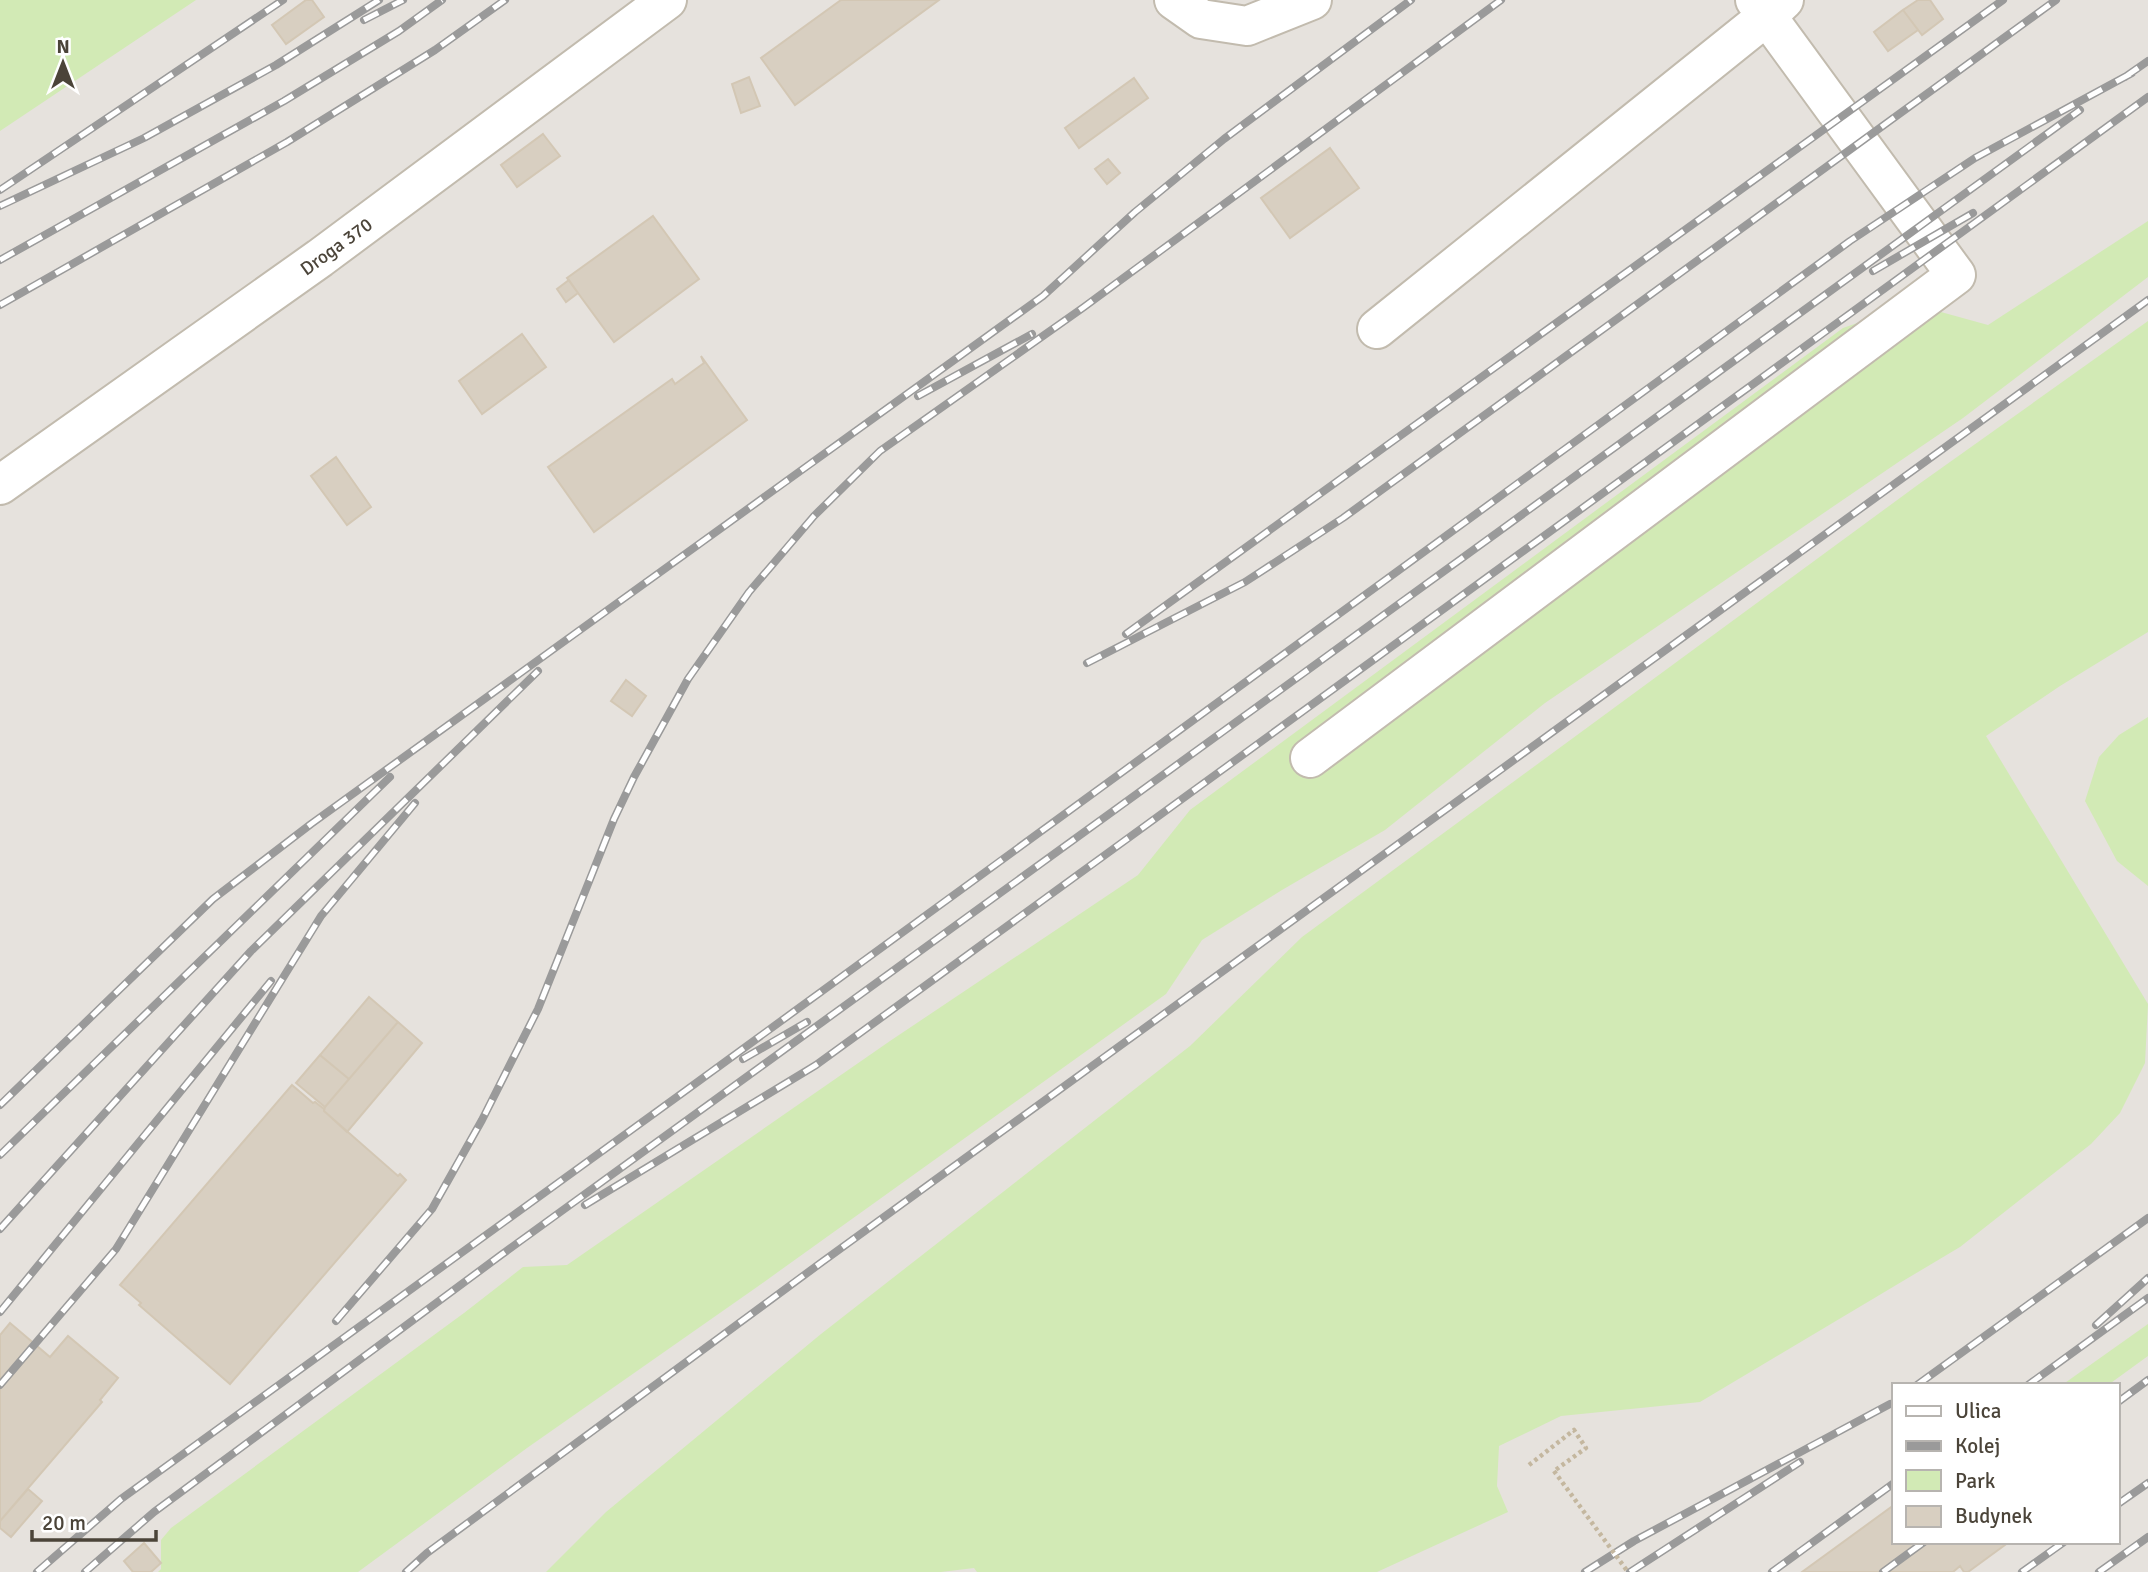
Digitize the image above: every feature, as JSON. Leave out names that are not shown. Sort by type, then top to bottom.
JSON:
[{"type":"lane","name":"Droga 370","points":[[0,485],[320,258],[667,0]]},
{"type":"lane","points":[[1174,0],[1201,19],[1247,26],[1312,0]]},
{"type":"lane","points":[[1310,758],[1956,275],[1768,5],[1377,329]]},
{"type":"path","points":[[1529,1465],[1574,1430],[1586,1448],[1554,1471],[1628,1572]]},
{"type":"shaded area","points":[[0,0],[2148,0],[2148,1572],[0,1572]]},
{"type":"green space","points":[[0,0],[196,0],[0,131]]},
{"type":"green space","points":[[2148,221],[2148,277],[1963,418],[1545,703],[1385,830],[1202,940],[1166,994],[527,1448],[358,1572],[158,1572],[161,1569],[161,1540],[171,1528],[523,1267],[567,1265],[890,1041],[1138,875],[1190,810],[1843,328],[1912,304],[1988,325]]},
{"type":"green space","points":[[2148,321],[2148,632],[1986,736],[2148,1004],[2145,1063],[2120,1113],[2091,1144],[1960,1247],[1700,1402],[1561,1416],[1499,1446],[1497,1486],[1508,1512],[1377,1572],[977,1572],[974,1568],[941,1572],[546,1572],[606,1512],[821,1334],[1190,1046],[1302,937],[1919,484]]},
{"type":"green space","points":[[2148,717],[2148,886],[2117,861],[2085,801],[2099,757],[2119,735]]},
{"type":"green space","points":[[2148,1324],[2148,1356],[2111,1383],[2065,1383]]},
{"type":"building","points":[[306,0],[312,0],[324,17],[286,44],[272,25]]},
{"type":"building","points":[[841,0],[939,0],[795,105],[761,58]]},
{"type":"building","points":[[1918,0],[1930,0],[1943,19],[1922,35],[1903,10]]},
{"type":"building","points":[[1903,10],[1918,30],[1888,51],[1874,32]]},
{"type":"building","points":[[749,77],[760,106],[741,113],[732,84]]},
{"type":"building","points":[[1134,78],[1148,98],[1079,148],[1065,128]]},
{"type":"building","points":[[543,134],[560,156],[517,187],[501,165]]},
{"type":"building","points":[[1330,148],[1359,188],[1290,238],[1261,198]]},
{"type":"building","points":[[1108,159],[1120,173],[1107,184],[1095,169]]},
{"type":"building","points":[[653,216],[699,279],[614,342],[567,278]]},
{"type":"building","points":[[569,280],[578,293],[566,302],[557,289]]},
{"type":"building","points":[[522,334],[546,367],[482,414],[459,381]]},
{"type":"building","points":[[701,356],[747,420],[594,532],[548,467],[672,379],[675,384],[704,363]]},
{"type":"building","points":[[336,457],[371,507],[347,525],[311,476]]},
{"type":"building","points":[[626,680],[646,696],[632,716],[611,701]]},
{"type":"building","points":[[369,997],[398,1022],[349,1079],[320,1055]]},
{"type":"building","points":[[398,1022],[422,1043],[347,1132],[324,1111],[325,1107]]},
{"type":"building","points":[[320,1055],[349,1079],[325,1107],[296,1083]]},
{"type":"building","points":[[292,1085],[406,1180],[230,1384],[139,1305],[141,1303],[120,1285]]},
{"type":"building","points":[[10,1323],[50,1357],[68,1336],[118,1378],[100,1400],[102,1402],[0,1521],[0,1335]]},
{"type":"building","points":[[28,1489],[42,1501],[11,1537],[0,1528],[0,1521]]},
{"type":"building","points":[[1892,1506],[1892,1544],[2006,1544],[1968,1572],[1964,1572],[1960,1566],[1953,1572],[1802,1572]]},
{"type":"building","points":[[144,1543],[161,1563],[151,1572],[133,1572],[124,1561]]},
{"type":"railway","points":[[0,190],[283,0]]},
{"type":"railway","points":[[0,206],[144,138],[276,65],[379,0]]},
{"type":"railway","points":[[364,20],[403,0]]},
{"type":"railway","points":[[0,260],[284,101],[399,31],[442,0]]},
{"type":"railway","points":[[0,305],[287,142],[435,50],[505,0]]},
{"type":"railway","points":[[0,1105],[213,899],[311,824],[1043,296],[1135,212],[1224,139],[1411,0]]},
{"type":"railway","points":[[336,1321],[432,1209],[482,1120],[538,1009],[614,819],[688,679],[749,592],[814,516],[880,451],[1084,307],[1501,0]]},
{"type":"railway","points":[[1126,634],[2003,0]]},
{"type":"railway","points":[[1087,663],[1245,582],[1343,518],[2056,0]]},
{"type":"railway","points":[[2125,77],[2148,61]]},
{"type":"railway","points":[[37,1572],[121,1499],[1850,241],[1975,158],[2132,73]]},
{"type":"railway","points":[[585,1205],[816,1065],[2148,97]]},
{"type":"railway","points":[[85,1572],[154,1512],[501,1255],[2080,110]]},
{"type":"railway","points":[[1873,271],[1973,213]]},
{"type":"railway","points":[[406,1572],[427,1553],[822,1262],[2148,300]]},
{"type":"railway","points":[[918,396],[1032,334]]},
{"type":"railway","points":[[0,1229],[251,951],[538,671]]},
{"type":"railway","points":[[0,1155],[390,777]]},
{"type":"railway","points":[[0,1385],[116,1249],[321,916],[415,803]]},
{"type":"railway","points":[[0,1312],[271,981]]},
{"type":"railway","points":[[743,1059],[807,1022]]},
{"type":"railway","points":[[1920,1383],[2148,1218]]},
{"type":"railway","points":[[2096,1325],[2148,1278]]},
{"type":"railway","points":[[2031,1383],[2148,1298]]},
{"type":"railway","points":[[2120,1401],[2148,1380]]},
{"type":"railway","points":[[1585,1572],[1634,1541],[1890,1404]]},
{"type":"railway","points":[[1630,1572],[1800,1462]]},
{"type":"railway","points":[[2120,1503],[2148,1483]]},
{"type":"railway","points":[[1772,1572],[1892,1484]]},
{"type":"railway","points":[[2099,1572],[2148,1537]]},
{"type":"railway","points":[[1883,1572],[1921,1544]]},
{"type":"railway","points":[[2022,1572],[2061,1544]]}]
